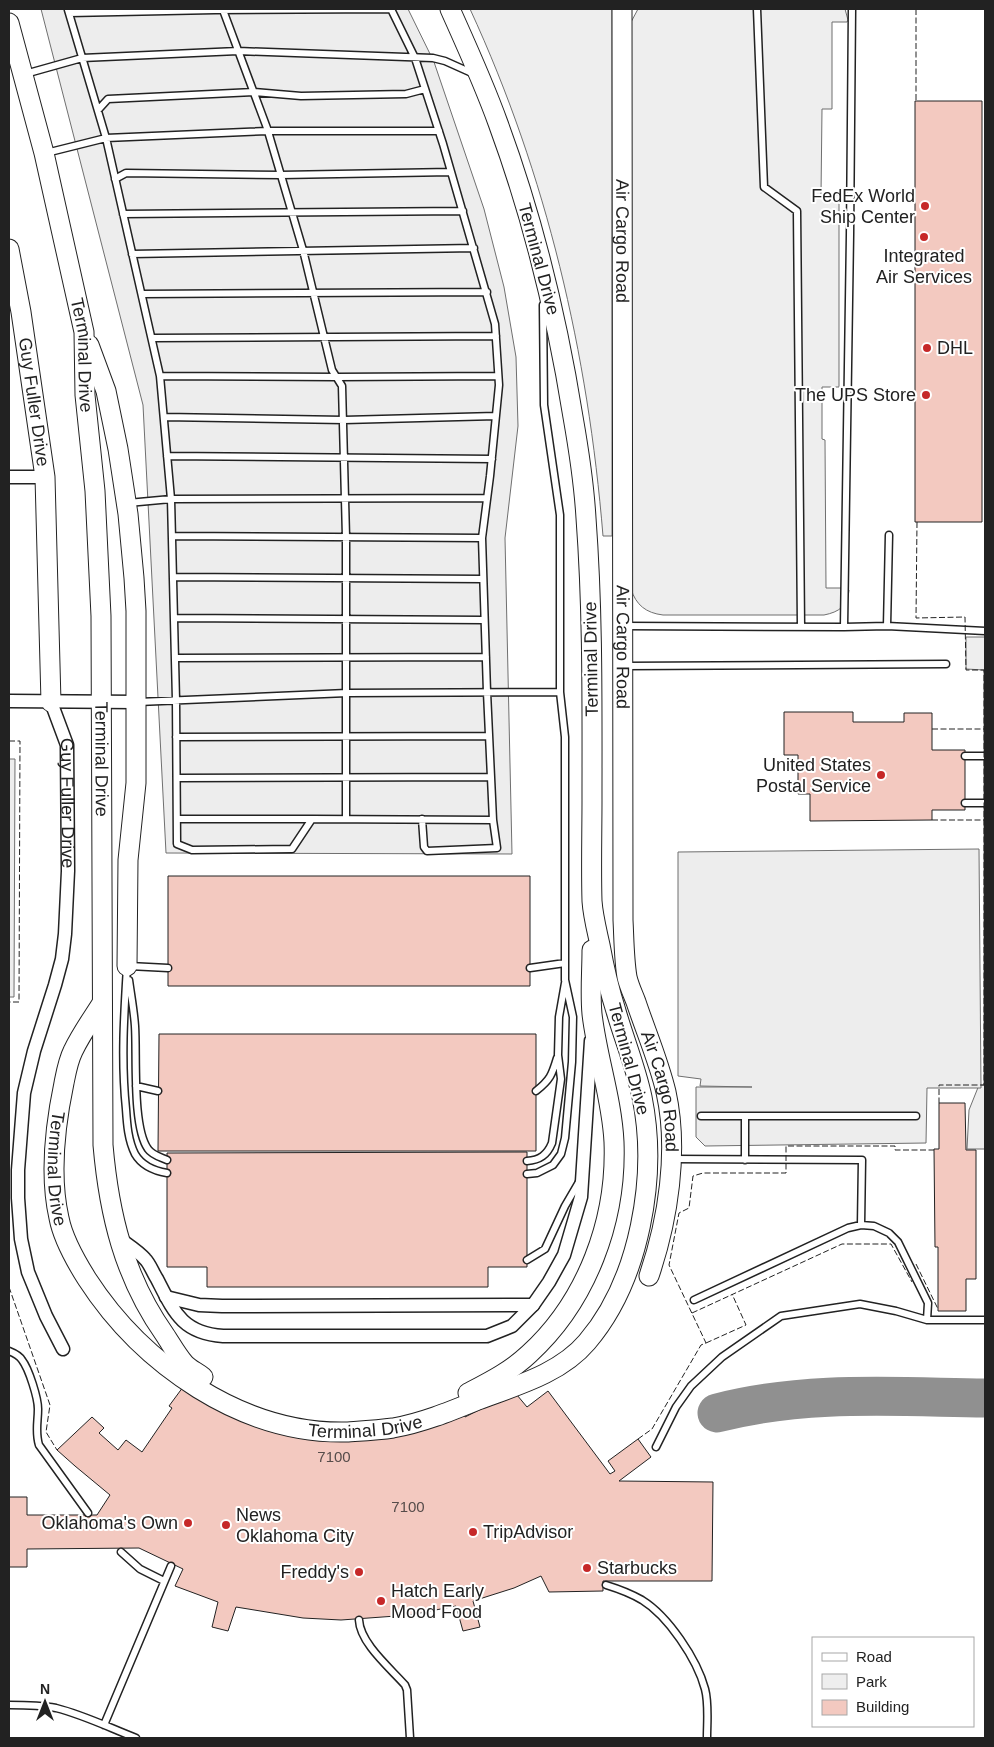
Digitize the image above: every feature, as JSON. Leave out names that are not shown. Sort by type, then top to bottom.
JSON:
[{"type":"main road","name":"Terminal Drive","points":[[9,23],[44,153],[84,332],[85,395],[95,491],[99,554],[102,702],[102,1003],[70,1056],[63,1087],[54,1151],[54,1190],[59,1222],[80,1269],[99,1298],[138,1342],[160,1361],[219,1399],[244,1412],[291,1426],[344,1432],[395,1428],[442,1414],[537,1377],[558,1367],[573,1356],[587,1342],[613,1302],[628,1269],[642,1219],[646,1190],[648,1160],[646,1121],[642,1094],[605,973],[592,907],[591,618],[586,510],[567,378],[544,272],[524,199],[480,77],[450,9]]},
{"type":"main road","name":"Air Cargo Road","points":[[622,9],[622,799],[624,949],[628,977],[666,1093],[670,1120],[671,1160],[670,1186],[660,1244],[649,1276]]},
{"type":"main road","name":"Guy Fuller Drive","points":[[9,249],[21,312],[45,478],[51,702]]},
{"type":"main road","points":[[84,332],[106,391],[118,449],[131,546],[136,611],[136,783],[128,860],[128,966]]},
{"type":"main road","points":[[102,901],[128,901]]},
{"type":"main road","points":[[102,1003],[103,1145],[106,1184],[118,1237],[143,1300],[157,1324],[184,1364],[236,1400],[283,1418],[328,1428],[378,1424],[441,1406],[496,1378],[528,1355],[566,1310],[583,1282],[597,1252],[611,1196],[614,1140],[611,1113],[592,1014],[592,907]]},
{"type":"street","points":[[9,477],[45,478]]},
{"type":"street","points":[[9,701],[137,702]]},
{"type":"street","name":"Guy Fuller Drive","points":[[51,702],[68,745],[68,870],[65,934],[62,959],[34,1051],[24,1093],[19,1146],[18,1198],[21,1239],[28,1272],[46,1316],[63,1349]]},
{"type":"street","points":[[118,1237],[146,1259],[166,1297],[184,1324],[207,1335],[487,1336],[512,1326],[532,1306],[549,1282],[564,1255],[579,1205],[584,1175],[592,1014]]},
{"type":"street","points":[[166,1297],[200,1305],[222,1306],[532,1306]]},
{"type":"lane","points":[[312,819],[292,849],[192,850],[177,844],[176,700],[171,499],[160,376],[106,138],[68,11],[391,9],[415,58],[452,172],[495,324],[498,376],[496,416],[482,538],[493,820],[497,848],[427,851],[424,847],[422,819]]},
{"type":"lane","points":[[757,9],[764,187],[797,211],[801,626]]},
{"type":"lane","points":[[844,627],[852,9]]},
{"type":"lane","points":[[223,10],[268,131],[303,250],[332,370],[342,386],[346,499],[348,693],[346,818]]},
{"type":"lane","points":[[24,74],[82,58],[238,51],[432,58],[445,60],[480,77]]},
{"type":"lane","points":[[98,110],[108,99],[254,92],[301,96],[406,94],[425,88]]},
{"type":"lane","points":[[44,153],[106,138],[268,131],[439,131]]},
{"type":"lane","points":[[115,179],[126,173],[281,175],[452,172]]},
{"type":"lane","points":[[123,214],[462,211]]},
{"type":"lane","points":[[132,254],[474,248]]},
{"type":"lane","points":[[527,1161],[536,1160],[544,1155],[550,1149],[552,1143],[561,1079],[558,1055],[559,1017],[565,980],[565,737],[560,692],[560,515],[544,405],[542,354],[544,272]]},
{"type":"lane","points":[[142,294],[487,292]]},
{"type":"lane","points":[[152,338],[496,336]]},
{"type":"lane","points":[[160,376],[498,376]]},
{"type":"lane","points":[[164,418],[344,420],[496,416]]},
{"type":"lane","points":[[167,456],[492,459]]},
{"type":"lane","points":[[126,503],[171,499],[487,498]]},
{"type":"lane","points":[[886,626],[888,535]]},
{"type":"lane","points":[[172,536],[482,538]]},
{"type":"lane","points":[[173,578],[483,579]]},
{"type":"lane","points":[[174,618],[484,620]]},
{"type":"lane","points":[[623,626],[886,626],[985,631]]},
{"type":"lane","points":[[175,658],[486,657]]},
{"type":"lane","points":[[623,666],[946,664]]},
{"type":"lane","points":[[137,702],[348,693],[560,692]]},
{"type":"lane","points":[[176,736],[489,736]]},
{"type":"lane","points":[[965,756],[985,756]]},
{"type":"lane","points":[[177,778],[491,778]]},
{"type":"lane","points":[[965,803],[985,803]]},
{"type":"lane","points":[[177,819],[346,818],[493,820]]},
{"type":"lane","points":[[530,968],[565,963]]},
{"type":"lane","points":[[128,966],[168,968]]},
{"type":"lane","points":[[128,966],[135,1026],[138,1109],[144,1142],[152,1153],[167,1160]]},
{"type":"lane","points":[[128,966],[123,1036],[123,1079],[128,1134],[136,1155],[146,1166],[167,1173]]},
{"type":"lane","points":[[527,1174],[537,1173],[553,1165],[561,1154],[565,1138],[572,1062],[573,1016],[565,980]]},
{"type":"lane","points":[[536,1090],[546,1083],[552,1075],[558,1055]]},
{"type":"lane","points":[[136,1086],[158,1092]]},
{"type":"lane","points":[[702,1116],[916,1116]]},
{"type":"lane","points":[[745,1116],[745,1160]]},
{"type":"lane","points":[[671,1160],[862,1160],[862,1225]]},
{"type":"lane","points":[[527,1260],[545,1249],[564,1206],[584,1175]]},
{"type":"lane","points":[[694,1300],[848,1228],[862,1225],[880,1228],[889,1233],[898,1242],[928,1303],[927,1320]]},
{"type":"lane","points":[[656,1447],[676,1407],[691,1386],[722,1357],[781,1316],[860,1304],[896,1311],[911,1317],[927,1320],[985,1320]]},
{"type":"lane","points":[[9,1352],[16,1354],[22,1360],[37,1398],[36,1437],[39,1445],[88,1514]]},
{"type":"lane","points":[[120,1552],[140,1569],[164,1581]]},
{"type":"lane","points":[[104,1725],[171,1566]]},
{"type":"lane","points":[[606,1585],[626,1591],[650,1605],[690,1655],[700,1672],[705,1690],[707,1738]]},
{"type":"lane","points":[[359,1620],[361,1631],[366,1641],[405,1685],[407,1690],[410,1738]]},
{"type":"lane","points":[[9,1705],[54,1708],[136,1738]]},
{"type":"green space","points":[[470,9],[612,9],[612,536],[603,536],[587,400],[560,266],[521,136],[497,72]]},
{"type":"green space","points":[[638,9],[845,9],[847,22],[832,22],[832,109],[822,109],[821,195],[839,195],[839,387],[822,387],[822,439],[825,440],[826,588],[847,588],[849,590],[845,604],[829,614],[663,615],[642,607],[631,589],[630,24]]},
{"type":"green space","points":[[966,637],[985,637],[985,1149],[967,1149],[969,1110],[979,1085],[984,1085],[984,670],[966,669]]},
{"type":"shaded area","points":[[41,9],[408,9],[434,62],[484,209],[504,287],[516,357],[518,426],[505,538],[512,854],[166,853],[143,405]]},
{"type":"shaded area","points":[[9,759],[15,759],[14,997],[9,997]]},
{"type":"shaded area","points":[[979,849],[981,1088],[927,1088],[926,1143],[705,1146],[696,1137],[696,1087],[752,1087],[700,1086],[701,1079],[678,1076],[678,852]]},
{"type":"building","points":[[915,101],[982,101],[982,522],[915,522]]},
{"type":"building","name":"United States Postal Service","points":[[784,712],[853,712],[853,722],[904,722],[904,713],[932,713],[932,750],[965,750],[965,810],[932,810],[932,820],[810,821],[810,794],[798,794],[798,755],[784,755]]},
{"type":"building","points":[[168,876],[530,876],[530,986],[168,986]]},
{"type":"building","points":[[159,1034],[536,1034],[536,1151],[158,1151]]},
{"type":"building","points":[[939,1103],[965,1103],[966,1150],[976,1150],[976,1279],[966,1279],[966,1311],[938,1311],[938,1247],[935,1247],[934,1149],[939,1149]]},
{"type":"building","points":[[527,1152],[527,1267],[488,1267],[488,1287],[207,1287],[207,1267],[167,1267],[167,1153]]},
{"type":"building","points":[[186,1383],[290,1431],[462,1410],[465,1417],[489,1405],[512,1389],[527,1407],[548,1391],[610,1474],[615,1471],[608,1461],[638,1439],[651,1457],[619,1481],[713,1482],[712,1581],[603,1581],[603,1591],[549,1592],[541,1576],[514,1588],[473,1601],[480,1627],[463,1631],[456,1606],[410,1615],[341,1620],[303,1618],[236,1607],[228,1631],[212,1627],[218,1602],[175,1586],[183,1569],[139,1548],[27,1549],[27,1567],[9,1567],[9,1497],[27,1497],[27,1515],[97,1515],[110,1495],[57,1450],[92,1417],[104,1428],[99,1433],[118,1450],[126,1440],[142,1452],[172,1408],[169,1406]]},
{"type":"taxiway","points":[[717,1413],[783,1401],[851,1396],[985,1398]]},
{"type":"fence","points":[[916,9],[916,101]]},
{"type":"fence","points":[[917,522],[916,618],[965,617],[966,670],[984,670],[984,1085],[939,1085],[939,1103]]},
{"type":"fence","points":[[932,729],[984,729]]},
{"type":"fence","points":[[9,741],[20,741],[19,1002],[9,1002]]},
{"type":"fence","points":[[932,820],[984,820]]},
{"type":"fence","points":[[638,1439],[652,1429],[701,1345],[706,1343],[669,1265],[679,1213],[689,1208],[693,1176],[703,1173],[786,1173],[786,1146],[895,1146],[895,1150],[934,1150]]},
{"type":"fence","points":[[692,1313],[842,1244],[891,1244],[912,1282]]},
{"type":"fence","points":[[916,1264],[938,1309]]},
{"type":"fence","points":[[9,1287],[50,1405],[46,1432],[57,1450]]},
{"type":"fence","points":[[706,1343],[746,1325],[732,1294]]},
{"type":"place","name":"FedEx World Ship Center","points":[[925,206]]},
{"type":"place","name":"Integrated Air Services","points":[[924,237]]},
{"type":"place","name":"DHL","points":[[927,348]]},
{"type":"place","name":"The UPS Store","points":[[926,395]]},
{"type":"place","name":"United States Postal Service","points":[[881,775]]},
{"type":"place","name":"Oklahoma's Own","points":[[188,1523]]},
{"type":"place","name":"News Oklahoma City","points":[[226,1525]]},
{"type":"place","name":"TripAdvisor","points":[[473,1532]]},
{"type":"place","name":"Starbucks","points":[[587,1568]]},
{"type":"place","name":"Freddy's","points":[[359,1572]]},
{"type":"place","name":"Hatch Early Mood Food","points":[[381,1601]]}]
